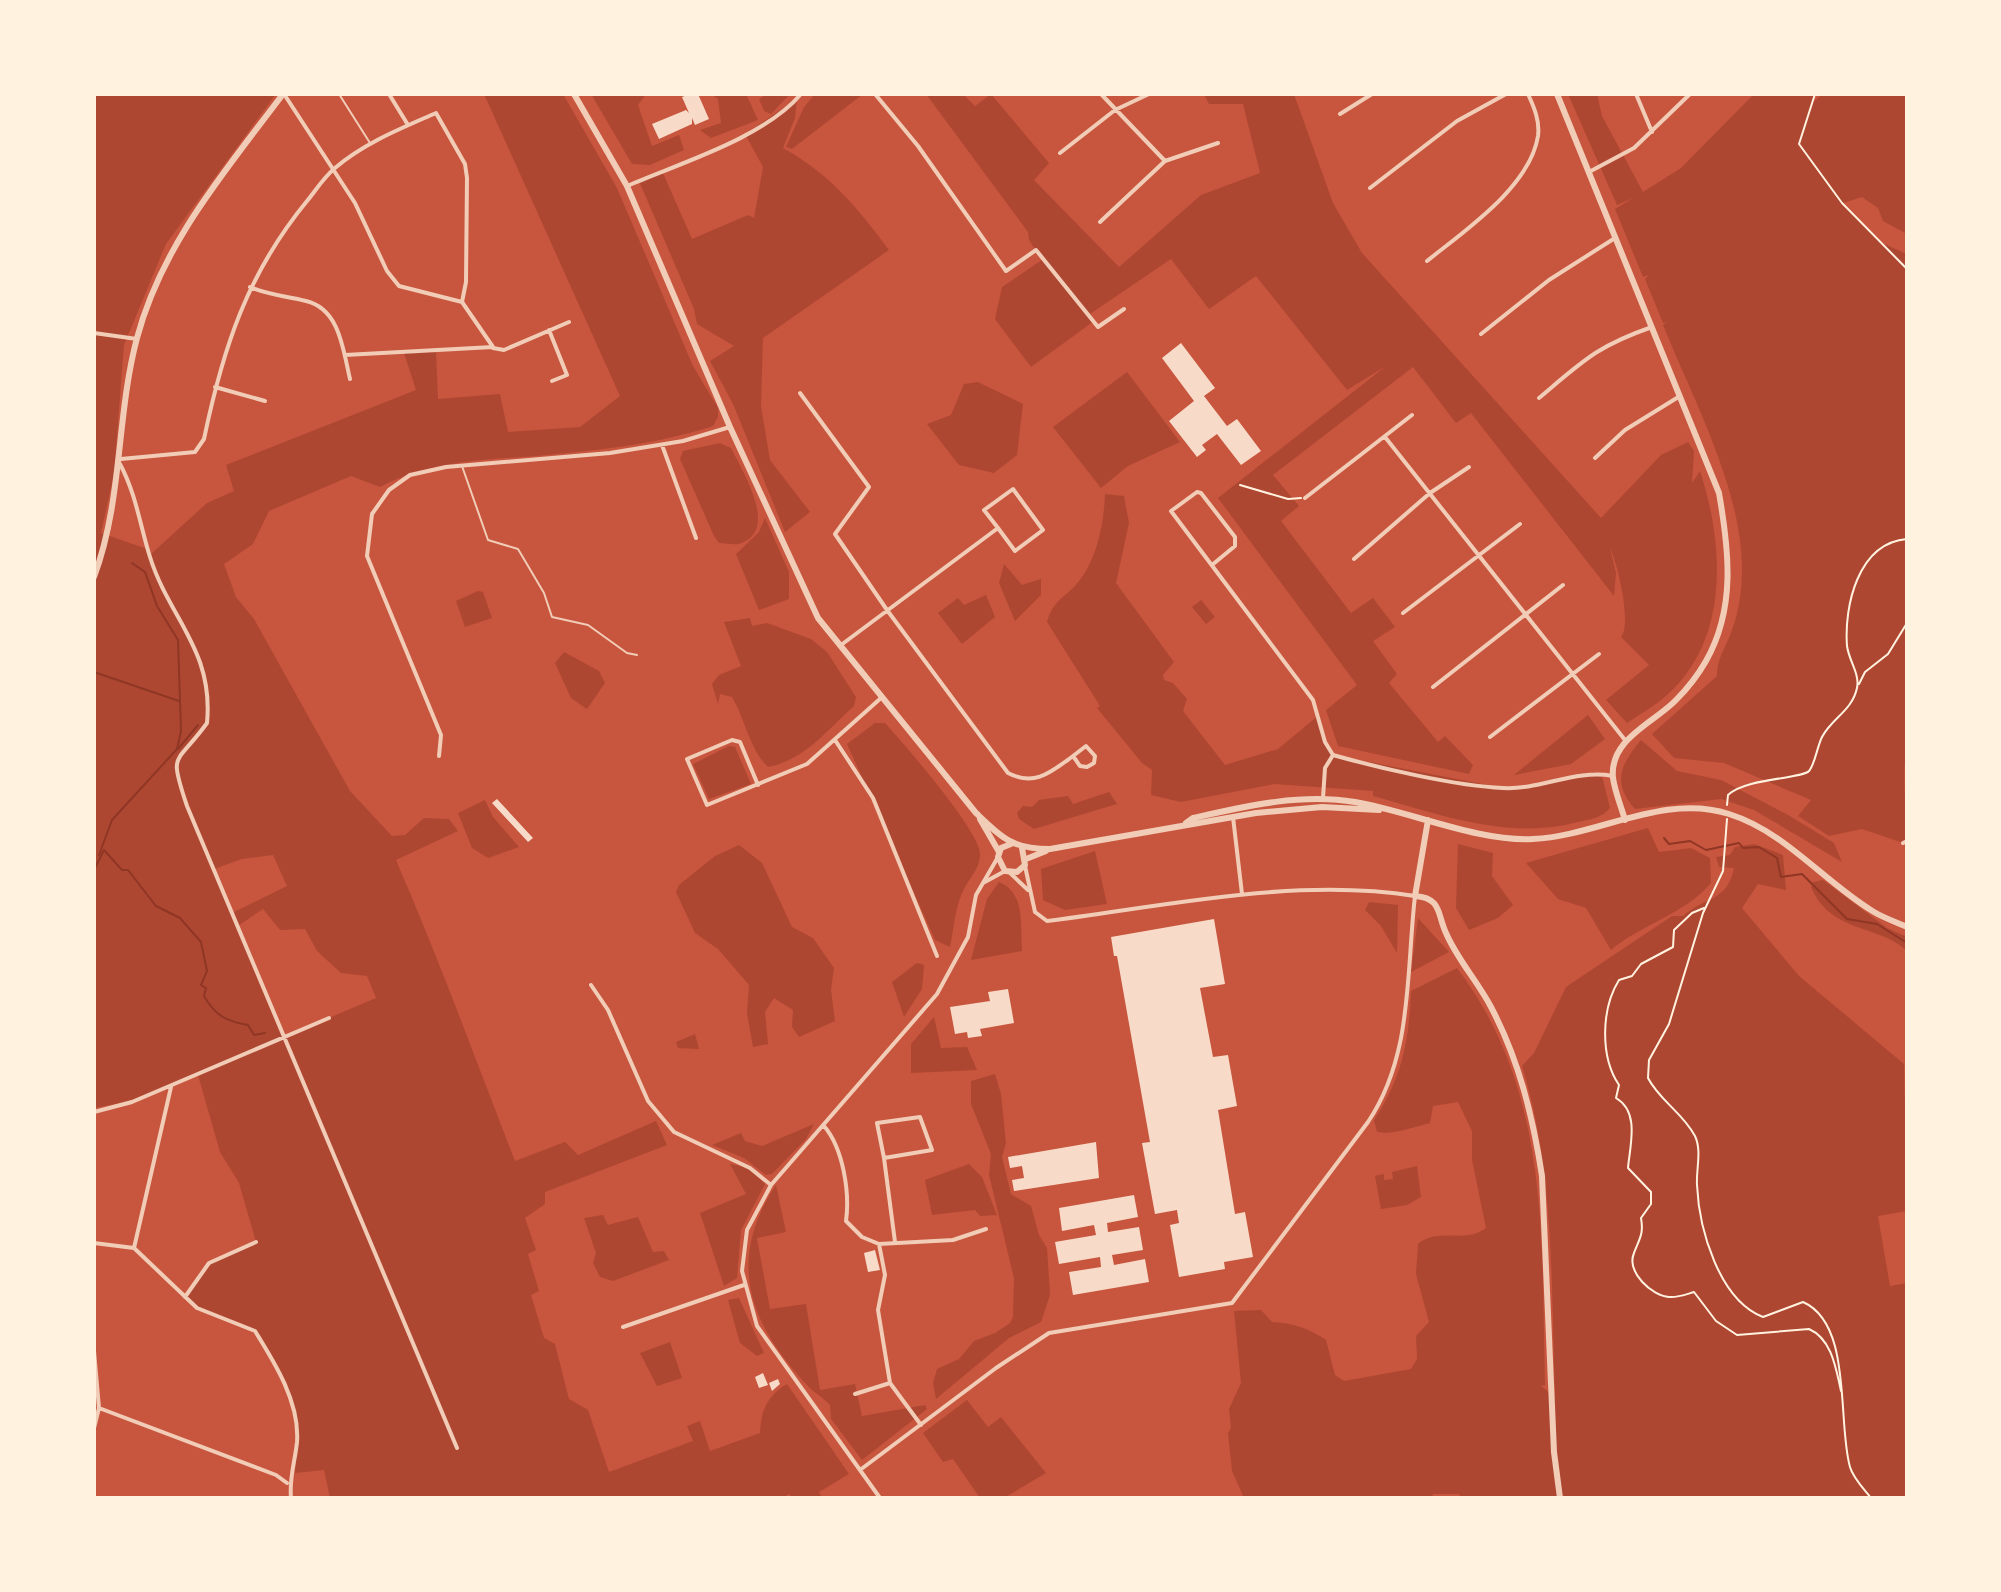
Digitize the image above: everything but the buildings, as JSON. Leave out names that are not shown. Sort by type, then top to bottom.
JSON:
[{"type":"street","points":[[94,577],[110,522],[137,339],[162,269],[185,228],[284,94],[334,169],[399,286],[462,302]]},
{"type":"street","points":[[389,94],[408,125]]},
{"type":"street","points":[[574,94],[627,186],[730,427],[818,618],[976,813],[1011,844],[1022,848],[1050,849],[1186,823],[1323,803]]},
{"type":"street","points":[[627,186],[758,128],[781,113],[801,94]]},
{"type":"street","points":[[875,94],[918,146],[1006,271],[1036,250],[1098,327],[1124,309]]},
{"type":"street","points":[[1101,94],[1165,161]]},
{"type":"street","points":[[1060,153],[1115,110],[1149,94]]},
{"type":"street","points":[[1340,114],[1372,94]]},
{"type":"street","points":[[1370,188],[1457,121],[1506,94]]},
{"type":"street","points":[[1427,261],[1513,186],[1538,137],[1537,115],[1528,94]]},
{"type":"street","points":[[1557,94],[1719,493],[1728,544],[1727,598],[1719,631],[1692,682],[1675,702],[1625,740],[1613,776],[1625,820]]},
{"type":"street","points":[[1636,94],[1652,132]]},
{"type":"street","points":[[1589,172],[1634,148],[1690,94]]},
{"type":"street","points":[[120,461],[195,452],[204,439],[232,328],[250,287],[298,213],[334,169],[370,144],[436,113],[465,164],[468,199],[462,302],[493,347]]},
{"type":"street","points":[[1100,222],[1165,161],[1218,143]]},
{"type":"street","points":[[1481,334],[1549,280],[1616,237]]},
{"type":"street","points":[[250,287],[310,302],[328,313],[345,355],[350,379]]},
{"type":"street","points":[[345,355],[493,347],[504,350],[569,322]]},
{"type":"street","points":[[1539,398],[1583,358],[1612,341],[1652,327]]},
{"type":"street","points":[[549,330],[567,375],[552,381]]},
{"type":"street","points":[[94,333],[137,339]]},
{"type":"street","points":[[215,387],[265,401]]},
{"type":"street","points":[[800,393],[869,487],[835,534],[887,610],[1008,773],[1020,780],[1034,780],[1086,746],[1095,756],[1087,767],[1080,766],[1073,756]]},
{"type":"street","points":[[1595,458],[1625,430],[1680,396]]},
{"type":"street","points":[[1305,498],[1412,415]]},
{"type":"street","points":[[439,756],[441,735],[371,568],[367,543],[372,514],[398,482],[410,475],[462,466],[662,445],[730,427]]},
{"type":"street","points":[[1385,437],[1625,740]]},
{"type":"street","points":[[662,445],[696,538]]},
{"type":"street","points":[[120,461],[132,486],[160,582],[191,635],[205,684],[207,723],[181,751],[174,769],[457,1448]]},
{"type":"street","points":[[1354,559],[1430,493],[1469,467]]},
{"type":"street","points":[[1013,489],[1043,530],[1015,551],[998,528],[984,510],[1013,489]]},
{"type":"street","points":[[1212,565],[1235,546],[1235,537],[1201,493],[1197,492],[1171,511],[1313,700],[1325,742],[1333,755],[1460,783],[1503,789],[1533,787],[1594,772],[1613,776]]},
{"type":"street","points":[[1403,613],[1520,524]]},
{"type":"street","points":[[839,647],[998,528]]},
{"type":"street","points":[[1433,687],[1563,585]]},
{"type":"street","points":[[1490,737],[1573,677],[1599,654]]},
{"type":"street","points":[[758,785],[740,742],[732,740],[687,759],[707,805],[758,785],[807,764],[881,698]]},
{"type":"street","points":[[835,740],[873,798],[937,956]]},
{"type":"street","points":[[1323,803],[1325,768],[1333,755]]},
{"type":"street","points":[[1186,823],[1193,818],[1231,810],[1352,802],[1532,839],[1570,834],[1668,810],[1706,809],[1751,823],[1873,911],[1907,927]]},
{"type":"street","points":[[1231,810],[1242,894]]},
{"type":"street","points":[[976,813],[1007,872],[1030,892]]},
{"type":"street","points":[[860,1470],[1049,1333],[1232,1303],[1240,1294],[1385,1096],[1402,1047],[1415,896],[1428,820]]},
{"type":"street","points":[[880,1498],[772,1350],[750,1309],[744,1285],[747,1230],[771,1185],[937,994],[968,937],[976,895],[998,854],[1011,844]]},
{"type":"street","points":[[1022,848],[1035,912],[1047,921],[1242,894],[1344,891],[1415,896],[1428,899],[1440,908],[1445,933],[1490,1005],[1525,1090],[1542,1176],[1554,1452],[1560,1498]]},
{"type":"street","points":[[981,885],[1007,872],[1017,872],[1025,862],[1050,849]]},
{"type":"street","points":[[591,985],[591,990],[608,1010],[648,1101],[674,1132],[750,1168],[771,1185]]},
{"type":"street","points":[[94,1112],[171,1086],[329,1018]]},
{"type":"street","points":[[134,1248],[171,1086]]},
{"type":"street","points":[[884,1158],[932,1150],[920,1117],[877,1123],[895,1242]]},
{"type":"street","points":[[824,1126],[836,1140],[848,1207],[846,1221],[862,1237],[879,1244],[953,1240],[986,1229]]},
{"type":"street","points":[[185,1297],[209,1263],[256,1242]]},
{"type":"street","points":[[94,1243],[134,1248],[185,1297],[211,1316],[248,1326],[263,1344],[296,1416],[297,1441],[288,1485],[291,1498]]},
{"type":"street","points":[[879,1244],[885,1275],[878,1310],[890,1383],[921,1425]]},
{"type":"street","points":[[623,1327],[744,1285]]},
{"type":"street","points":[[94,1351],[99,1408],[94,1428]]},
{"type":"street","points":[[855,1394],[890,1383]]},
{"type":"street","points":[[99,1408],[276,1475],[288,1485]]},
{"type":"lane","points":[[339,94],[370,144]]},
{"type":"lane","points":[[462,466],[488,540],[518,549],[544,593],[552,617],[588,625],[627,653],[637,655]]},
{"type":"path","points":[[1815,94],[1799,144],[1842,203],[1907,269]]},
{"type":"path","points":[[1240,485],[1288,499],[1305,498]]},
{"type":"path","points":[[1857,687],[1847,645],[1852,595],[1862,567],[1869,559],[1891,542],[1907,539]]},
{"type":"path","points":[[1745,787],[1771,777],[1807,773],[1824,733],[1849,709],[1865,672],[1888,654],[1907,623]]},
{"type":"path","points":[[1728,842],[1727,859],[1705,908],[1669,1024],[1649,1060],[1648,1078],[1680,1113],[1696,1138],[1702,1229],[1709,1252],[1741,1304],[1763,1317],[1803,1302],[1817,1308],[1826,1320],[1838,1360],[1851,1471],[1871,1498]]},
{"type":"path","points":[[1705,908],[1692,913],[1674,930],[1673,947],[1641,964],[1632,976],[1619,980],[1607,1011],[1608,1069],[1619,1085],[1616,1098],[1622,1101],[1633,1121],[1628,1168],[1651,1192],[1651,1204],[1641,1218],[1644,1233],[1633,1256],[1636,1271],[1645,1287],[1668,1298],[1694,1292],[1716,1321],[1737,1335],[1753,1336],[1768,1330],[1781,1333],[1809,1329],[1817,1332],[1830,1350],[1844,1403]]},
{"type":"shaded area","points":[[94,94],[276,94],[166,244],[124,345],[114,474],[101,533],[150,550],[151,554],[207,503],[234,491],[226,465],[416,390],[404,353],[436,351],[438,399],[500,394],[508,432],[580,427],[620,396],[484,94],[563,94],[617,188],[693,366],[718,408],[718,417],[713,426],[626,446],[456,463],[399,478],[380,487],[351,476],[269,511],[253,544],[224,564],[236,597],[254,619],[350,791],[392,836],[405,835],[424,818],[449,819],[458,831],[396,860],[515,1161],[565,1142],[578,1155],[656,1121],[667,1145],[545,1192],[545,1204],[525,1218],[536,1250],[528,1254],[539,1291],[531,1295],[544,1338],[555,1344],[569,1399],[588,1410],[609,1472],[693,1441],[687,1426],[700,1421],[710,1451],[760,1433],[766,1404],[774,1393],[787,1384],[849,1474],[819,1492],[822,1498],[792,1498],[789,1494],[783,1498],[330,1498],[324,1470],[295,1473],[297,1433],[289,1395],[255,1331],[241,1323],[211,1316],[185,1297],[209,1263],[256,1242],[239,1183],[220,1152],[198,1075],[126,1102],[94,1108]],"holes":[[[273,855],[287,886],[232,913],[214,869],[242,859]],[[263,909],[280,930],[305,929],[317,951],[341,973],[367,976],[376,998],[284,1037],[238,926]]]},
{"type":"shaded area","points":[[591,94],[646,94],[638,105],[652,146],[679,135],[684,150],[650,165],[632,164]]},
{"type":"shaded area","points":[[711,94],[746,94],[758,120],[711,138],[700,130],[721,123],[718,99]]},
{"type":"shaded area","points":[[767,94],[790,94],[771,114],[764,111],[759,99]]},
{"type":"shaded area","points":[[815,94],[863,94],[792,149],[786,147],[804,107]]},
{"type":"shaded area","points":[[926,94],[963,94],[975,106],[991,94],[1049,163],[1034,180],[1119,267],[1201,195],[1260,173],[1243,104],[1209,104],[1204,94],[1294,94],[1333,203],[1362,253],[1601,518],[1661,455],[1688,442],[1694,451],[1692,483],[1700,471],[1714,529],[1717,559],[1711,619],[1702,647],[1687,672],[1667,695],[1627,723],[1606,700],[1649,665],[1621,637],[1624,608],[1617,567],[1610,548],[1616,573],[1614,596],[1471,413],[1456,423],[1413,367],[1273,475],[1299,506],[1281,521],[1351,613],[1373,598],[1395,627],[1373,641],[1397,674],[1389,683],[1438,742],[1445,736],[1473,765],[1469,774],[1338,746],[1326,710],[1357,685],[1218,498],[1386,366],[1347,390],[1256,276],[1209,309],[1171,259],[1090,314],[1094,321],[1031,367],[995,319],[1002,287],[1042,260],[1029,240],[1028,232]]},
{"type":"shaded area","points":[[1568,94],[1597,94],[1602,116],[1643,192],[1681,168],[1754,94],[1815,94],[1813,102],[1823,94],[1907,95],[1907,234],[1883,221],[1878,208],[1862,197],[1843,203],[1882,243],[1907,254],[1907,752],[1904,780],[1907,841],[1903,843],[1862,829],[1829,836],[1798,816],[1811,800],[1724,763],[1674,758],[1652,734],[1717,676],[1718,664],[1740,600],[1740,539],[1734,508],[1714,445],[1663,325],[1667,322],[1663,323],[1645,279],[1649,275],[1643,277],[1615,209],[1633,198],[1617,205]]},
{"type":"shaded area","points":[[797,99],[795,118],[783,148],[815,169],[842,193],[889,250],[763,338],[761,406],[770,460],[810,512],[785,532],[733,404],[710,361],[734,346],[697,324],[694,309],[639,181],[662,171],[692,239],[748,215],[754,218],[763,167],[745,134]]},
{"type":"shaded area","points":[[1127,372],[1180,442],[1128,466],[1101,488],[1053,427]]},
{"type":"shaded area","points":[[978,382],[1023,404],[1017,455],[994,473],[959,465],[927,424],[951,415],[964,384]]},
{"type":"shaded area","points":[[720,443],[731,448],[749,485],[758,514],[757,527],[751,537],[739,544],[719,543],[714,536],[680,459],[683,451]]},
{"type":"shaded area","points":[[1105,494],[1124,496],[1129,523],[1116,583],[1174,662],[1163,675],[1164,680],[1173,683],[1187,699],[1183,711],[1225,765],[1278,749],[1319,715],[1325,742],[1333,755],[1503,788],[1533,787],[1594,772],[1602,776],[1610,808],[1592,819],[1552,827],[1526,828],[1500,827],[1449,817],[1373,796],[1373,791],[1274,784],[1181,802],[1151,795],[1152,770],[1142,763],[1097,708],[1100,706],[1047,622],[1054,606],[1088,568],[1103,519]]},
{"type":"shaded area","points":[[765,518],[789,572],[789,599],[759,610],[736,554],[759,532]]},
{"type":"shaded area","points":[[1004,564],[1022,585],[1041,579],[1041,595],[1015,621],[999,583]]},
{"type":"shaded area","points":[[478,591],[483,592],[492,618],[465,627],[456,601]]},
{"type":"shaded area","points":[[986,595],[995,617],[962,644],[938,613],[958,598],[964,605]]},
{"type":"shaded area","points":[[1201,600],[1215,617],[1206,624],[1192,607]]},
{"type":"shaded area","points":[[750,618],[752,626],[767,623],[811,639],[827,652],[856,697],[854,706],[805,751],[768,767],[752,743],[732,697],[720,694],[718,704],[712,684],[719,675],[741,666],[724,622]]},
{"type":"shaded area","points":[[564,652],[599,671],[605,683],[587,709],[571,698],[555,663]]},
{"type":"shaded area","points":[[1588,715],[1605,739],[1571,764],[1514,775]]},
{"type":"shaded area","points":[[875,723],[885,723],[908,749],[954,807],[976,841],[979,862],[959,901],[950,947],[935,940],[847,744]]},
{"type":"shaded area","points":[[1641,740],[1677,771],[1721,780],[1788,815],[1834,843],[1842,862],[1754,810],[1721,799],[1635,809],[1621,782],[1624,766]]},
{"type":"shaded area","points":[[729,746],[735,747],[751,784],[709,799],[693,764]]},
{"type":"shaded area","points":[[1109,792],[1117,804],[1034,829],[1019,819],[1017,813],[1023,806],[1032,807],[1039,800],[1068,796],[1073,804]]},
{"type":"shaded area","points":[[485,800],[493,817],[519,847],[488,858],[472,848],[458,813]]},
{"type":"shaded area","points":[[1648,828],[1659,852],[1691,848],[1710,858],[1711,883],[1689,903],[1611,950],[1586,908],[1558,899],[1526,863]]},
{"type":"shaded area","points":[[1458,844],[1493,853],[1492,876],[1513,905],[1498,918],[1469,930],[1456,908]]},
{"type":"shaded area","points":[[1754,844],[1783,855],[1786,890],[1758,884],[1742,908],[1799,976],[1904,1064],[1907,1211],[1878,1216],[1890,1286],[1907,1283],[1907,1498],[1461,1498],[1459,1494],[1434,1494],[1429,1498],[1244,1498],[1232,1471],[1228,1433],[1231,1428],[1229,1409],[1241,1383],[1234,1311],[1261,1310],[1272,1322],[1300,1327],[1326,1340],[1335,1375],[1344,1381],[1411,1369],[1417,1359],[1416,1336],[1429,1322],[1416,1274],[1418,1244],[1434,1237],[1470,1235],[1486,1228],[1472,1160],[1472,1131],[1458,1102],[1433,1106],[1430,1123],[1404,1130],[1377,1132],[1374,1120],[1391,1089],[1402,1058],[1411,991],[1457,968],[1488,1015],[1510,1065],[1525,1116],[1535,1168],[1540,1221],[1545,1385],[1541,1386],[1555,1397],[1546,1188],[1533,1106],[1522,1066],[1534,1053],[1566,987],[1672,916],[1683,916],[1721,893],[1731,879],[1734,868],[1719,867],[1716,857],[1730,855],[1735,847]]},
{"type":"shaded area","points":[[739,845],[762,863],[792,927],[813,938],[834,968],[831,990],[835,1021],[799,1037],[792,1027],[793,1010],[774,998],[765,1012],[768,1044],[753,1047],[747,1013],[749,985],[718,949],[695,933],[676,892],[679,885],[715,856]]},
{"type":"shaded area","points":[[1095,851],[1107,904],[1065,910],[1043,900],[1041,869]]},
{"type":"shaded area","points":[[1823,880],[1887,928],[1907,937],[1907,951],[1896,942],[1830,913],[1811,887],[1813,882]]},
{"type":"shaded area","points":[[999,882],[1008,887],[1018,902],[1022,951],[971,960],[987,899]]},
{"type":"shaded area","points":[[1369,902],[1398,905],[1397,953],[1381,926],[1365,910]]},
{"type":"shaded area","points":[[1418,918],[1449,952],[1411,972]]},
{"type":"shaded area","points":[[917,963],[924,965],[922,989],[904,1017],[892,982]]},
{"type":"shaded area","points":[[934,1017],[941,1048],[967,1047],[977,1070],[911,1073],[911,1044]]},
{"type":"shaded area","points":[[695,1034],[699,1049],[678,1048],[676,1042]]},
{"type":"shaded area","points":[[995,1074],[1001,1094],[1006,1143],[1002,1157],[1011,1194],[1031,1206],[1039,1235],[1047,1248],[1050,1295],[1041,1322],[1009,1338],[936,1399],[933,1383],[937,1369],[959,1359],[974,1341],[995,1333],[1010,1323],[1013,1317],[1014,1278],[989,1175],[991,1154],[971,1104],[971,1081]]},
{"type":"shaded area","points":[[814,1124],[806,1139],[772,1174],[766,1175],[744,1158],[712,1145],[741,1133],[745,1141],[762,1146]]},
{"type":"shaded area","points":[[730,1164],[750,1168],[765,1184],[741,1230],[737,1278],[724,1286],[700,1213],[746,1194]]},
{"type":"shaded area","points":[[969,1164],[982,1177],[997,1215],[980,1216],[975,1210],[932,1215],[925,1180]]},
{"type":"shaded area","points":[[1417,1166],[1421,1197],[1407,1205],[1381,1209],[1375,1176],[1384,1174],[1384,1180],[1393,1179],[1392,1172]]},
{"type":"shaded area","points":[[776,1185],[786,1232],[757,1238],[770,1309],[806,1304],[820,1390],[855,1384],[862,1416],[925,1405],[927,1409],[862,1460],[831,1419],[830,1405],[810,1388],[771,1339],[751,1290],[749,1265],[752,1239]]},
{"type":"shaded area","points":[[603,1215],[608,1225],[638,1217],[653,1252],[664,1251],[669,1260],[613,1281],[600,1277],[593,1263],[596,1253],[584,1218]]},
{"type":"shaded area","points":[[739,1298],[764,1353],[757,1356],[740,1343],[728,1300]]},
{"type":"shaded area","points":[[670,1342],[682,1378],[657,1386],[640,1353]]},
{"type":"shaded area","points":[[967,1400],[988,1427],[1001,1417],[1046,1473],[1004,1498],[980,1498],[953,1459],[943,1462],[923,1433]]},
{"type":"waterway","points":[[99,855],[112,820],[177,749],[181,731],[178,640],[157,606],[145,572],[132,563]]},
{"type":"waterway","points":[[94,672],[179,701]]},
{"type":"waterway","points":[[178,749],[198,725]]},
{"type":"waterway","points":[[1664,838],[1669,844],[1690,841],[1706,850],[1739,843],[1743,848],[1759,847],[1777,858],[1781,877],[1802,874],[1847,919],[1877,924],[1907,943]]},
{"type":"waterway","points":[[94,870],[104,850],[122,870],[128,870],[156,906],[180,918],[201,942],[207,971],[201,985],[206,988],[204,996],[208,1003],[222,1016],[248,1025],[254,1035],[265,1033]]}]
